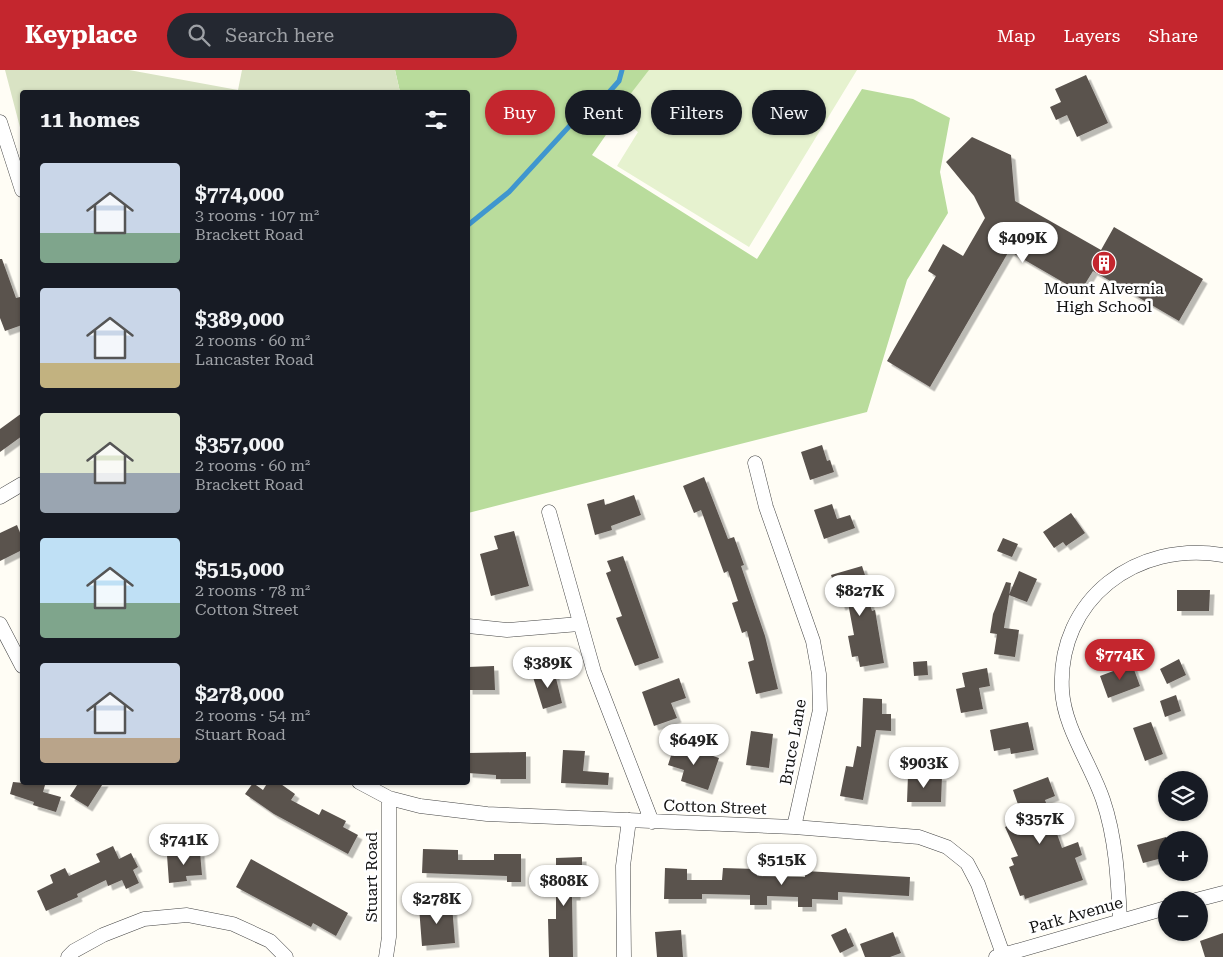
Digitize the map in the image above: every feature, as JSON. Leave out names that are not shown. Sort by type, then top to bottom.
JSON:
[{"type":"street","points":[[0,122],[20,184]]},
{"type":"street","name":"Bruce Lane","points":[[754,463],[766,507],[813,641],[819,674],[820,710],[794,827]]},
{"type":"street","points":[[0,497],[20,485]]},
{"type":"street","points":[[549,512],[594,672],[652,822]]},
{"type":"street","points":[[1120,920],[1117,871],[1104,801],[1066,712],[1062,691],[1062,668],[1066,649],[1073,630],[1096,592],[1125,571],[1162,556],[1208,552],[1223,555]]},
{"type":"street","points":[[0,624],[20,662]]},
{"type":"street","points":[[470,626],[507,630],[579,624]]},
{"type":"street","name":"Cotton Street","points":[[365,785],[389,798],[420,806],[487,814],[794,827],[919,837],[946,846],[966,863],[978,884],[1001,956]]},
{"type":"street","name":"Stuart Road","points":[[386,957],[389,937],[389,798]]},
{"type":"street","points":[[624,957],[623,866],[629,820]]},
{"type":"street","points":[[1208,897],[1223,893]]},
{"type":"street","name":"Park Avenue","points":[[1001,956],[1158,910]]},
{"type":"street","points":[[68,957],[74,951],[103,935],[144,919],[187,915],[233,924],[270,941],[286,957]]},
{"type":"green space","points":[[5,70],[129,70],[238,90],[20,90],[20,127]]},
{"type":"green space","points":[[242,70],[395,70],[400,90],[238,90]]},
{"type":"green space","points":[[395,70],[651,70],[637,90],[565,90],[565,135],[606,135],[592,155],[757,259],[862,89],[913,99],[950,118],[940,172],[948,213],[907,280],[867,412],[470,512],[470,90],[400,90]]},
{"type":"green space","points":[[649,70],[857,70],[826,121],[826,90],[752,90],[752,135],[817,135],[749,247],[617,166],[636,135],[641,135],[641,90],[634,90]]},
{"type":"building","points":[[1086,75],[1108,123],[1077,137],[1067,115],[1056,120],[1050,107],[1061,102],[1055,89]]},
{"type":"building","name":"Mount Alvernia High School","points":[[972,137],[1011,155],[1015,201],[1101,250],[1114,227],[1203,279],[1179,321],[1093,271],[1080,292],[1009,251],[930,387],[887,361],[936,276],[928,271],[943,244],[963,256],[985,218],[974,196],[946,162]]},
{"type":"building","points":[[0,259],[2,259],[16,298],[20,297],[20,326],[5,331],[0,318]]},
{"type":"building","points":[[20,414],[20,437],[0,452],[0,429]]},
{"type":"building","points":[[822,445],[827,461],[830,460],[834,472],[810,480],[801,452]]},
{"type":"building","points":[[704,477],[728,539],[734,537],[744,565],[741,566],[765,636],[778,689],[756,694],[748,662],[754,660],[747,631],[742,633],[732,603],[738,601],[728,571],[724,573],[701,510],[694,513],[683,486]]},
{"type":"building","points":[[634,495],[641,515],[611,526],[612,530],[595,535],[587,504],[604,499],[605,505]]},
{"type":"building","points":[[832,504],[837,519],[850,515],[855,528],[824,539],[814,510]]},
{"type":"building","points":[[1071,513],[1085,533],[1066,546],[1063,542],[1054,548],[1043,532]]},
{"type":"building","points":[[17,525],[20,533],[20,551],[0,561],[0,533]]},
{"type":"building","points":[[514,531],[529,586],[491,596],[480,554],[498,549],[494,536]]},
{"type":"building","points":[[1003,538],[1018,544],[1012,557],[997,551]]},
{"type":"building","points":[[623,556],[659,658],[635,666],[616,618],[622,616],[606,573],[611,571],[607,561]]},
{"type":"building","points":[[862,566],[867,581],[863,583],[872,611],[875,610],[884,663],[860,667],[858,656],[852,657],[848,636],[854,635],[848,603],[841,606],[831,575]]},
{"type":"building","points":[[1019,571],[1037,579],[1027,602],[1009,595]]},
{"type":"building","points":[[1006,582],[1011,583],[1004,628],[1019,630],[1015,657],[994,654],[997,634],[990,633],[993,614]]},
{"type":"building","points":[[1177,590],[1210,590],[1209,611],[1177,611]]},
{"type":"building","points":[[1179,659],[1186,675],[1167,684],[1160,669]]},
{"type":"building","points":[[927,661],[928,675],[914,676],[913,662]]},
{"type":"building","points":[[1132,664],[1140,686],[1108,698],[1100,676]]},
{"type":"building","points":[[494,666],[495,690],[470,690],[470,667]]},
{"type":"building","points":[[987,668],[990,686],[979,688],[983,709],[961,713],[956,689],[965,687],[962,673]]},
{"type":"building","points":[[554,670],[562,703],[543,709],[533,677]]},
{"type":"building","points":[[679,678],[686,698],[671,703],[677,718],[654,726],[642,692]]},
{"type":"building","points":[[1176,695],[1181,711],[1165,717],[1160,701]]},
{"type":"building","points":[[863,698],[882,699],[882,714],[891,714],[891,731],[876,730],[863,800],[840,796],[846,766],[853,767],[857,746],[861,747]]},
{"type":"building","points":[[1028,722],[1034,750],[1011,754],[1010,748],[994,751],[990,730]]},
{"type":"building","points":[[1151,722],[1163,754],[1145,761],[1133,728]]},
{"type":"building","points":[[751,731],[773,734],[769,768],[746,765]]},
{"type":"building","points":[[675,743],[719,758],[708,790],[681,781],[684,770],[668,765]]},
{"type":"building","points":[[563,750],[585,751],[583,771],[609,773],[608,785],[561,783]]},
{"type":"building","points":[[526,752],[526,779],[496,779],[496,775],[470,773],[470,753]]},
{"type":"building","points":[[908,775],[942,776],[941,802],[907,802]]},
{"type":"building","points":[[1048,777],[1055,796],[1045,800],[1062,848],[1078,842],[1082,855],[1075,858],[1083,880],[1025,899],[1024,895],[1020,896],[1009,867],[1014,865],[1011,858],[1018,856],[1005,827],[1023,819],[1013,790]]},
{"type":"building","points":[[13,782],[20,783],[20,785],[45,785],[43,792],[61,797],[56,812],[33,805],[34,802],[10,794]]},
{"type":"building","points":[[77,785],[102,785],[88,807],[70,796]]},
{"type":"building","points":[[252,785],[256,785],[263,790],[266,785],[282,785],[295,794],[291,800],[319,815],[322,809],[346,821],[343,827],[358,835],[348,854],[274,814],[245,794]]},
{"type":"building","points":[[1158,839],[1158,859],[1143,863],[1137,845]]},
{"type":"building","points":[[113,846],[119,859],[131,853],[138,867],[133,870],[139,883],[126,889],[122,880],[108,886],[106,880],[77,894],[78,897],[46,911],[37,891],[53,883],[50,875],[65,868],[69,876],[100,862],[96,854]]},
{"type":"building","points":[[423,849],[458,850],[458,860],[494,860],[494,854],[521,854],[521,882],[507,882],[507,876],[422,873]]},
{"type":"building","points":[[200,852],[202,875],[186,876],[187,881],[169,883],[167,855]]},
{"type":"building","points":[[582,857],[582,876],[576,876],[576,896],[572,896],[573,957],[549,957],[548,919],[556,919],[556,858]]},
{"type":"building","points":[[251,859],[348,913],[336,936],[313,923],[311,927],[236,887]]},
{"type":"building","points":[[665,868],[687,869],[687,880],[722,880],[723,868],[757,869],[757,876],[805,877],[805,871],[910,877],[909,896],[838,892],[838,900],[812,899],[812,907],[798,907],[798,897],[767,896],[767,905],[750,905],[750,895],[702,894],[702,899],[664,899]]},
{"type":"building","points":[[452,905],[455,943],[422,946],[419,907]]},
{"type":"building","points":[[846,928],[854,946],[840,953],[831,935]]},
{"type":"building","points":[[681,930],[683,957],[657,957],[655,932]]},
{"type":"building","points":[[893,932],[901,953],[890,957],[865,957],[860,944]]},
{"type":"building","points":[[1223,933],[1223,957],[1205,957],[1200,941],[1208,941],[1208,938]]},
{"type":"waterway","points":[[470,223],[509,192],[575,120],[603,99],[619,81],[622,70]]},
{"type":"place","name":"Mount Alvernia High School","points":[[1104,263]]}]
